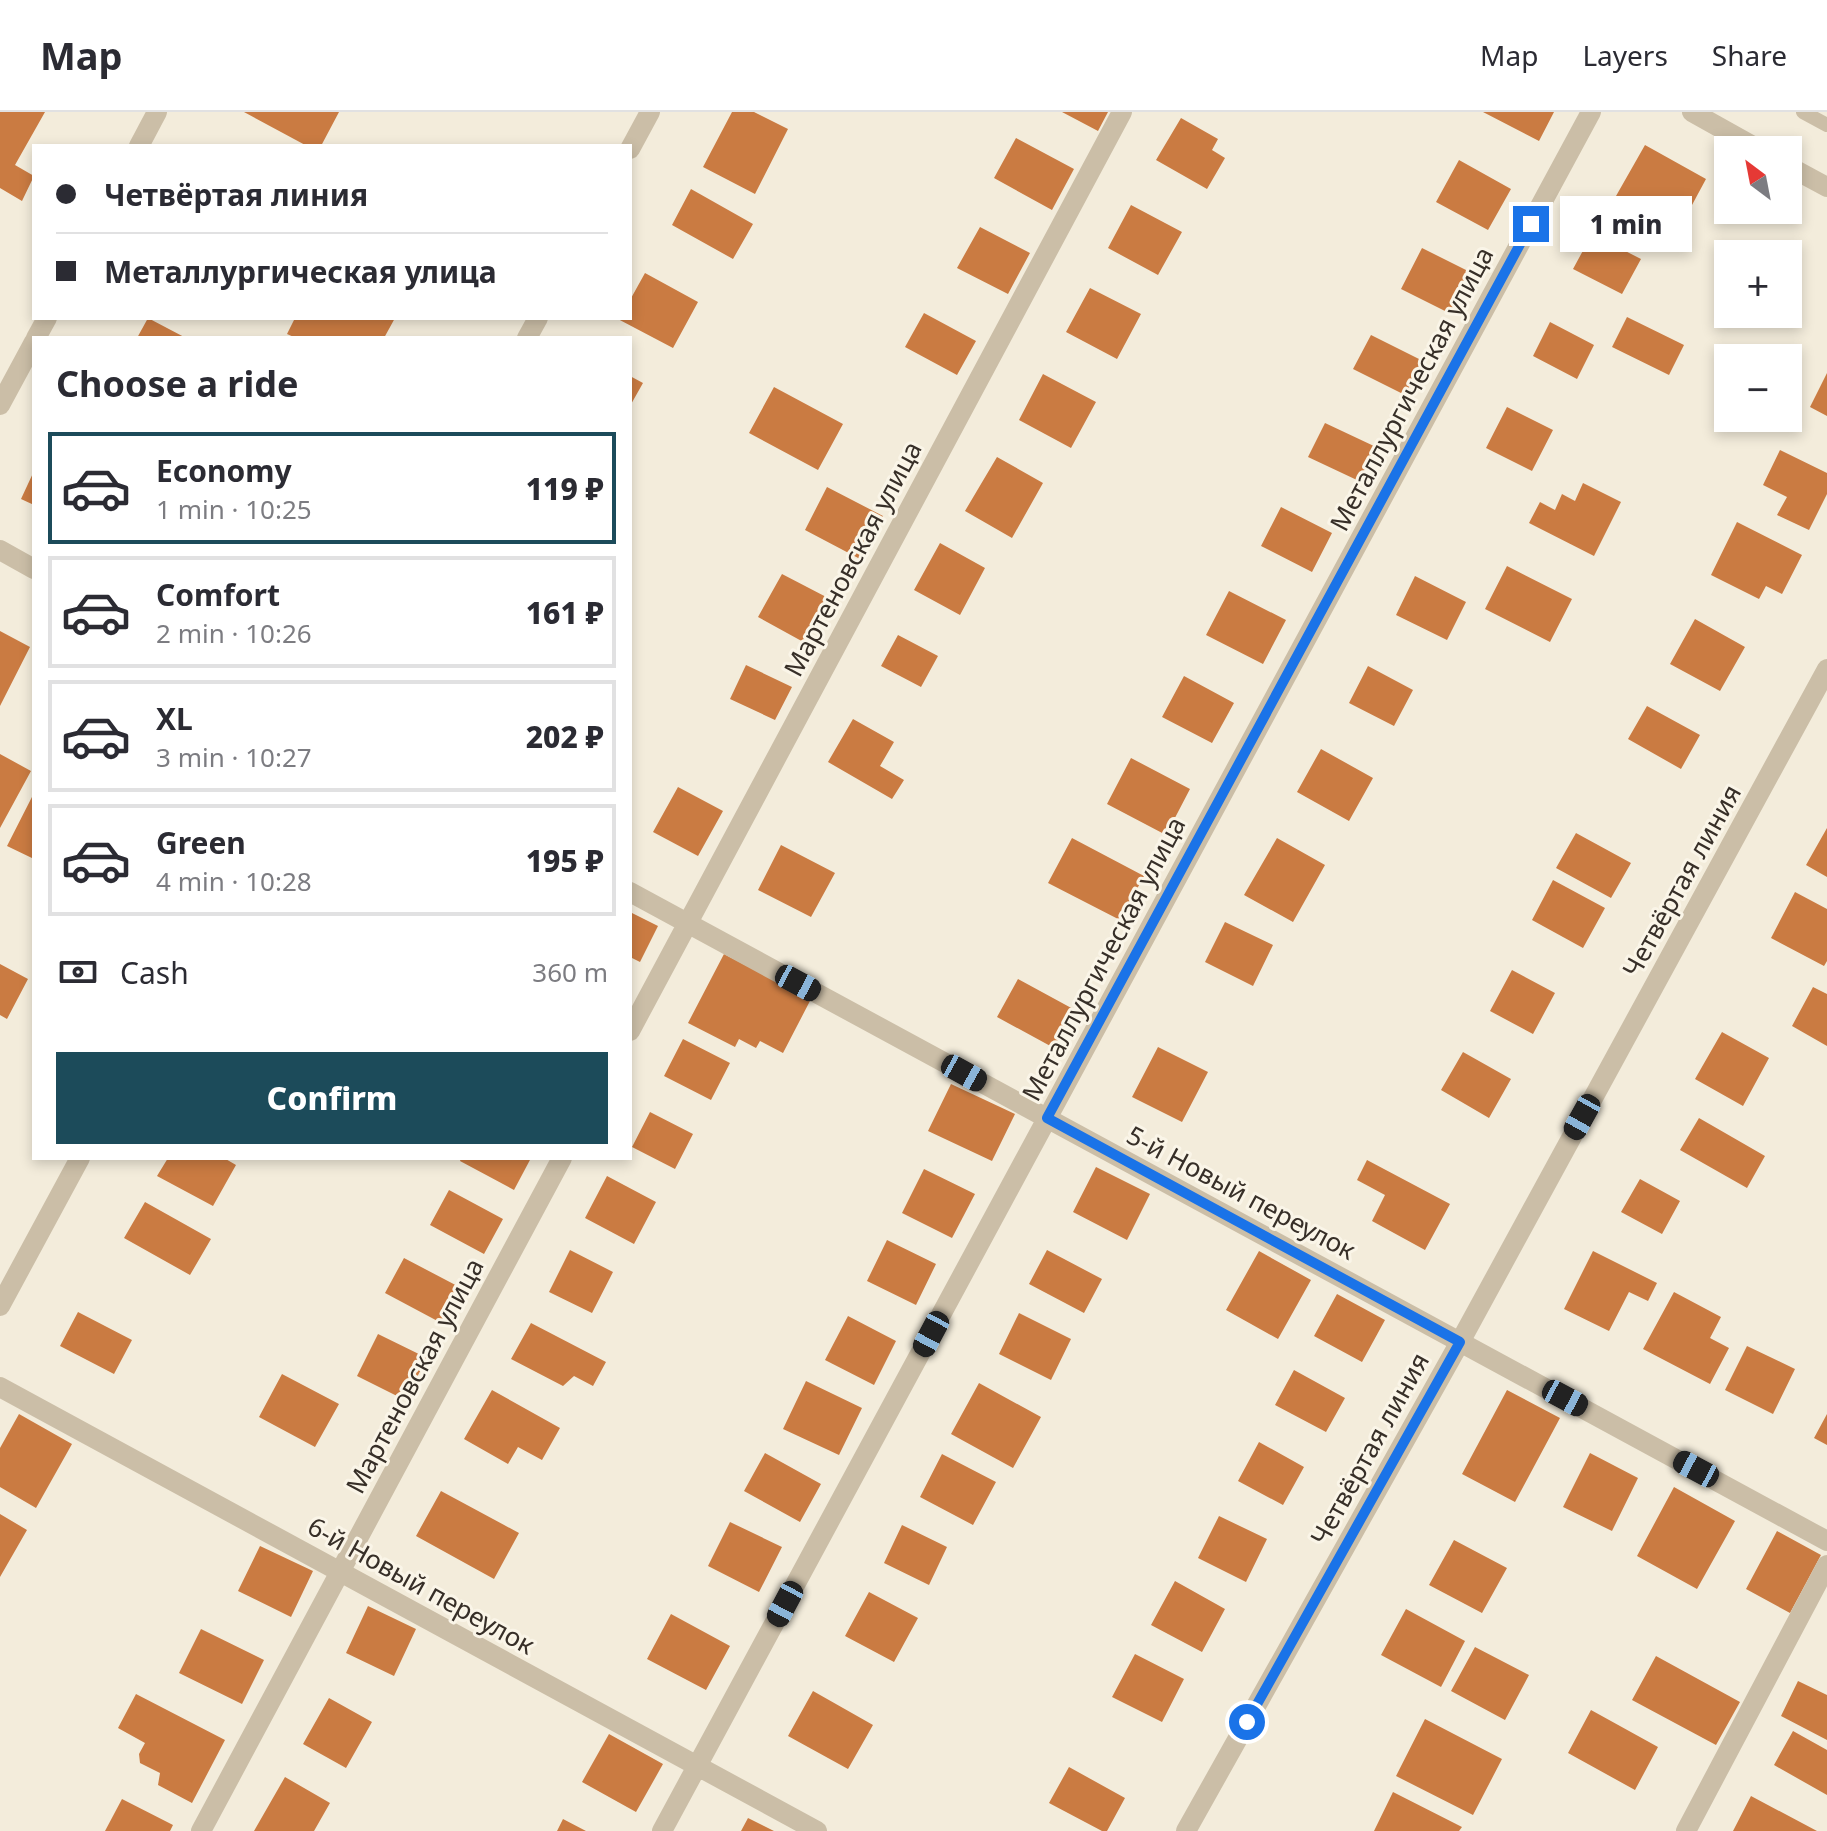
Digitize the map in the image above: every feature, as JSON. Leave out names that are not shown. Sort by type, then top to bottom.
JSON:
[{"type":"street","points":[[140,144],[157,112]]},
{"type":"street","points":[[632,145],[650,112]]},
{"type":"street","name":"Мартеновская улица","points":[[632,1027],[1122,112]]},
{"type":"street","name":"Металлургическая улица","points":[[662,1831],[1591,112]]},
{"type":"street","points":[[1692,112],[1735,136]]},
{"type":"street","points":[[1802,174],[1827,187]]},
{"type":"street","points":[[0,405],[32,346]]},
{"type":"street","points":[[0,550],[32,568]]},
{"type":"street","name":"Четвёртая линия","points":[[1186,1831],[1460,1342],[1827,669]]},
{"type":"street","name":"5-й Новый переулок","points":[[632,893],[1827,1541]]},
{"type":"street","points":[[0,1306],[79,1160]]},
{"type":"street","name":"Мартеновская улица","points":[[201,1831],[561,1160]]},
{"type":"street","name":"6-й Новый переулок","points":[[0,1387],[817,1831]]},
{"type":"street","points":[[1686,1831],[1827,1565]]},
{"type":"lane","points":[[1803,112],[1827,125]]},
{"type":"building","points":[[0,112],[45,112],[15,165],[32,175],[22,201],[0,188]]},
{"type":"building","points":[[244,112],[339,112],[322,144],[303,144]]},
{"type":"building","points":[[732,112],[754,112],[788,129],[755,194],[703,167]]},
{"type":"building","points":[[1062,112],[1108,112],[1098,131]]},
{"type":"building","points":[[1483,112],[1554,112],[1539,141]]},
{"type":"building","points":[[1181,118],[1218,139],[1212,150],[1225,158],[1207,189],[1156,160]]},
{"type":"building","points":[[1016,138],[1074,169],[1052,210],[994,178]]},
{"type":"building","points":[[1645,145],[1706,179],[1678,231],[1616,196]]},
{"type":"building","points":[[1459,160],[1511,189],[1488,230],[1436,202]]},
{"type":"building","points":[[691,189],[753,224],[733,259],[672,225]]},
{"type":"building","points":[[1131,205],[1182,232],[1158,275],[1108,248]]},
{"type":"building","points":[[980,227],[1030,253],[1008,294],[957,268]]},
{"type":"building","points":[[1592,234],[1641,259],[1622,294],[1573,269]]},
{"type":"building","points":[[1422,248],[1472,273],[1451,314],[1401,289]]},
{"type":"building","points":[[645,273],[698,302],[673,348],[620,320],[632,320],[632,296]]},
{"type":"building","points":[[1090,288],[1141,314],[1117,359],[1066,332]]},
{"type":"building","points":[[924,313],[976,341],[957,375],[905,347]]},
{"type":"building","points":[[1627,317],[1684,345],[1669,375],[1612,347]]},
{"type":"building","points":[[147,320],[152,320],[182,336],[138,336]]},
{"type":"building","points":[[294,320],[394,320],[385,336],[287,334]]},
{"type":"building","points":[[1550,322],[1594,345],[1577,379],[1533,356]]},
{"type":"building","points":[[1371,335],[1423,361],[1405,395],[1353,369]]},
{"type":"building","points":[[1827,373],[1827,416],[1810,407]]},
{"type":"building","points":[[1043,374],[1096,402],[1071,448],[1019,420]]},
{"type":"building","points":[[632,377],[643,383],[632,402]]},
{"type":"building","points":[[774,387],[843,424],[818,470],[749,433]]},
{"type":"building","points":[[1507,407],[1553,430],[1532,471],[1486,448]]},
{"type":"building","points":[[1325,423],[1376,447],[1359,481],[1308,457]]},
{"type":"building","points":[[1780,450],[1827,473],[1827,494],[1809,530],[1777,515],[1787,497],[1763,485]]},
{"type":"building","points":[[997,457],[1043,483],[1012,538],[965,511]]},
{"type":"building","points":[[32,475],[32,504],[21,499]]},
{"type":"building","points":[[1583,483],[1621,502],[1594,556],[1529,523],[1540,502],[1555,510],[1562,494],[1575,501]]},
{"type":"building","points":[[827,487],[883,516],[860,559],[805,530]]},
{"type":"building","points":[[1281,507],[1332,533],[1312,572],[1261,546]]},
{"type":"building","points":[[1737,522],[1802,555],[1782,594],[1766,586],[1759,599],[1711,575]]},
{"type":"building","points":[[940,543],[985,568],[960,615],[914,590]]},
{"type":"building","points":[[1507,566],[1572,599],[1550,642],[1485,609]]},
{"type":"building","points":[[782,574],[832,600],[807,644],[758,617]]},
{"type":"building","points":[[1415,576],[1466,602],[1447,640],[1396,615]]},
{"type":"building","points":[[1229,591],[1286,620],[1263,664],[1206,635]]},
{"type":"building","points":[[1695,619],[1745,647],[1720,691],[1670,664]]},
{"type":"building","points":[[0,631],[30,647],[0,706]]},
{"type":"building","points":[[898,635],[938,656],[921,687],[881,666]]},
{"type":"building","points":[[746,665],[792,687],[775,720],[730,699]]},
{"type":"building","points":[[1368,666],[1413,690],[1394,726],[1349,703]]},
{"type":"building","points":[[1184,676],[1234,703],[1212,743],[1162,717]]},
{"type":"building","points":[[1647,706],[1700,735],[1681,769],[1628,739]]},
{"type":"building","points":[[853,719],[894,742],[880,766],[904,780],[892,799],[828,762]]},
{"type":"building","points":[[1321,749],[1373,778],[1349,821],[1297,792]]},
{"type":"building","points":[[0,754],[31,771],[0,828]]},
{"type":"building","points":[[1131,758],[1190,789],[1166,835],[1107,804]]},
{"type":"building","points":[[678,787],[723,811],[698,856],[653,832]]},
{"type":"building","points":[[32,797],[32,858],[7,846]]},
{"type":"building","points":[[1827,828],[1827,877],[1806,865]]},
{"type":"building","points":[[1576,833],[1631,863],[1611,898],[1556,868]]},
{"type":"building","points":[[1072,838],[1144,876],[1120,920],[1048,883]]},
{"type":"building","points":[[1277,838],[1325,865],[1293,922],[1244,895]]},
{"type":"building","points":[[781,845],[835,873],[811,917],[758,890]]},
{"type":"building","points":[[1553,880],[1605,908],[1583,948],[1532,920]]},
{"type":"building","points":[[1795,892],[1827,909],[1827,961],[1824,966],[1771,938]]},
{"type":"building","points":[[632,913],[658,926],[640,962],[632,958]]},
{"type":"building","points":[[1225,922],[1273,945],[1253,986],[1205,962]]},
{"type":"building","points":[[724,954],[811,999],[783,1053],[760,1041],[756,1048],[739,1039],[735,1047],[688,1023]]},
{"type":"building","points":[[0,964],[28,979],[7,1019],[0,1015]]},
{"type":"building","points":[[1512,970],[1555,993],[1533,1034],[1490,1011]]},
{"type":"building","points":[[1018,979],[1075,1010],[1054,1048],[997,1017]]},
{"type":"building","points":[[1813,987],[1827,994],[1827,1046],[1792,1026]]},
{"type":"building","points":[[1722,1032],[1769,1058],[1743,1106],[1695,1079]]},
{"type":"building","points":[[683,1039],[730,1063],[711,1100],[664,1076]]},
{"type":"building","points":[[1158,1047],[1208,1072],[1182,1122],[1132,1097]]},
{"type":"building","points":[[1463,1052],[1511,1079],[1489,1118],[1441,1090]]},
{"type":"building","points":[[951,1084],[1015,1114],[992,1161],[928,1131]]},
{"type":"building","points":[[650,1112],[693,1134],[675,1169],[632,1147]]},
{"type":"building","points":[[1699,1118],[1765,1156],[1747,1188],[1680,1150]]},
{"type":"building","points":[[167,1160],[227,1160],[236,1165],[213,1206],[157,1176]]},
{"type":"building","points":[[460,1160],[530,1160],[514,1190]]},
{"type":"building","points":[[1367,1160],[1450,1204],[1425,1250],[1372,1221],[1385,1195],[1357,1180]]},
{"type":"building","points":[[1096,1167],[1150,1194],[1127,1240],[1073,1212]]},
{"type":"building","points":[[924,1169],[975,1194],[952,1238],[902,1213]]},
{"type":"building","points":[[607,1176],[656,1202],[634,1244],[585,1218]]},
{"type":"building","points":[[1640,1179],[1680,1201],[1662,1234],[1621,1212]]},
{"type":"building","points":[[449,1190],[503,1219],[484,1254],[430,1225]]},
{"type":"building","points":[[145,1202],[211,1239],[190,1275],[124,1238]]},
{"type":"building","points":[[887,1240],[936,1264],[916,1305],[867,1281]]},
{"type":"building","points":[[570,1250],[613,1272],[592,1313],[549,1292]]},
{"type":"building","points":[[1047,1250],[1102,1279],[1084,1313],[1029,1284]]},
{"type":"building","points":[[1259,1251],[1311,1280],[1278,1339],[1226,1310]]},
{"type":"building","points":[[1593,1251],[1657,1283],[1648,1301],[1629,1292],[1609,1331],[1564,1309]]},
{"type":"building","points":[[404,1258],[465,1290],[445,1325],[385,1293]]},
{"type":"building","points":[[1674,1292],[1721,1317],[1710,1338],[1729,1348],[1710,1384],[1643,1349]]},
{"type":"building","points":[[1337,1294],[1385,1320],[1362,1362],[1314,1336]]},
{"type":"building","points":[[78,1312],[132,1340],[114,1374],[60,1346]]},
{"type":"building","points":[[1019,1313],[1071,1339],[1051,1380],[999,1354]]},
{"type":"building","points":[[848,1316],[896,1341],[874,1385],[825,1360]]},
{"type":"building","points":[[531,1323],[606,1362],[593,1386],[574,1376],[563,1386],[511,1359]]},
{"type":"building","points":[[378,1334],[427,1358],[405,1400],[357,1376]]},
{"type":"building","points":[[1747,1346],[1795,1369],[1773,1414],[1725,1390]]},
{"type":"building","points":[[1294,1370],[1345,1398],[1326,1432],[1275,1405]]},
{"type":"building","points":[[282,1374],[339,1404],[315,1447],[259,1417]]},
{"type":"building","points":[[806,1381],[862,1408],[839,1455],[783,1429]]},
{"type":"building","points":[[979,1383],[1041,1417],[1013,1468],[951,1434]]},
{"type":"building","points":[[492,1390],[560,1428],[542,1460],[518,1447],[508,1464],[464,1439]]},
{"type":"building","points":[[1507,1390],[1560,1418],[1515,1502],[1462,1474]]},
{"type":"building","points":[[19,1414],[72,1444],[36,1508],[0,1487],[0,1448]]},
{"type":"building","points":[[1827,1414],[1827,1445],[1814,1438]]},
{"type":"building","points":[[1259,1442],[1304,1467],[1283,1505],[1238,1481]]},
{"type":"building","points":[[765,1453],[821,1484],[800,1522],[744,1491]]},
{"type":"building","points":[[1590,1453],[1638,1478],[1612,1531],[1563,1507]]},
{"type":"building","points":[[942,1454],[996,1482],[973,1525],[920,1497]]},
{"type":"building","points":[[1674,1487],[1735,1521],[1697,1589],[1637,1556]]},
{"type":"building","points":[[441,1491],[519,1533],[494,1579],[416,1536]]},
{"type":"building","points":[[0,1514],[27,1530],[0,1577]]},
{"type":"building","points":[[1219,1516],[1267,1539],[1246,1582],[1198,1558]]},
{"type":"building","points":[[730,1522],[782,1547],[759,1592],[708,1566]]},
{"type":"building","points":[[902,1525],[947,1547],[929,1585],[884,1563]]},
{"type":"building","points":[[1777,1531],[1821,1555],[1790,1613],[1746,1589]]},
{"type":"building","points":[[1454,1540],[1507,1568],[1482,1613],[1429,1585]]},
{"type":"building","points":[[260,1546],[313,1571],[291,1617],[238,1591]]},
{"type":"building","points":[[1175,1581],[1225,1609],[1202,1652],[1151,1625]]},
{"type":"building","points":[[869,1592],[918,1618],[894,1662],[845,1636]]},
{"type":"building","points":[[368,1606],[416,1629],[394,1676],[346,1653]]},
{"type":"building","points":[[1406,1609],[1465,1641],[1441,1687],[1381,1655]]},
{"type":"building","points":[[671,1614],[730,1646],[706,1690],[647,1659]]},
{"type":"building","points":[[201,1629],[264,1660],[242,1704],[179,1673]]},
{"type":"building","points":[[1475,1647],[1529,1675],[1505,1720],[1451,1691]]},
{"type":"building","points":[[1135,1654],[1184,1679],[1162,1722],[1112,1697]]},
{"type":"building","points":[[1656,1656],[1740,1702],[1716,1745],[1632,1700]]},
{"type":"building","points":[[1798,1681],[1827,1695],[1827,1740],[1781,1716]]},
{"type":"building","points":[[813,1691],[873,1725],[848,1769],[788,1736]]},
{"type":"building","points":[[136,1694],[225,1740],[192,1803],[158,1785],[160,1773],[140,1763],[139,1754],[145,1743],[118,1728]]},
{"type":"building","points":[[329,1698],[372,1722],[346,1768],[303,1744]]},
{"type":"building","points":[[1591,1710],[1658,1747],[1635,1790],[1568,1753]]},
{"type":"building","points":[[1425,1719],[1502,1759],[1473,1815],[1396,1776]]},
{"type":"building","points":[[1793,1731],[1827,1750],[1827,1795],[1774,1765]]},
{"type":"building","points":[[609,1734],[663,1764],[636,1812],[582,1782]]},
{"type":"building","points":[[1069,1767],[1125,1798],[1107,1831],[1049,1803]]},
{"type":"building","points":[[285,1777],[330,1803],[314,1831],[254,1831]]},
{"type":"building","points":[[1393,1792],[1462,1827],[1459,1831],[1374,1831]]},
{"type":"building","points":[[1751,1796],[1817,1831],[1733,1831]]},
{"type":"building","points":[[122,1799],[173,1825],[170,1831],[105,1831]]},
{"type":"building","points":[[748,1818],[774,1831],[741,1831]]},
{"type":"building","points":[[563,1819],[586,1831],[557,1831]]},
{"type":"route","points":[[1247,1722],[1460,1342],[1047,1118],[1531,224]]}]
